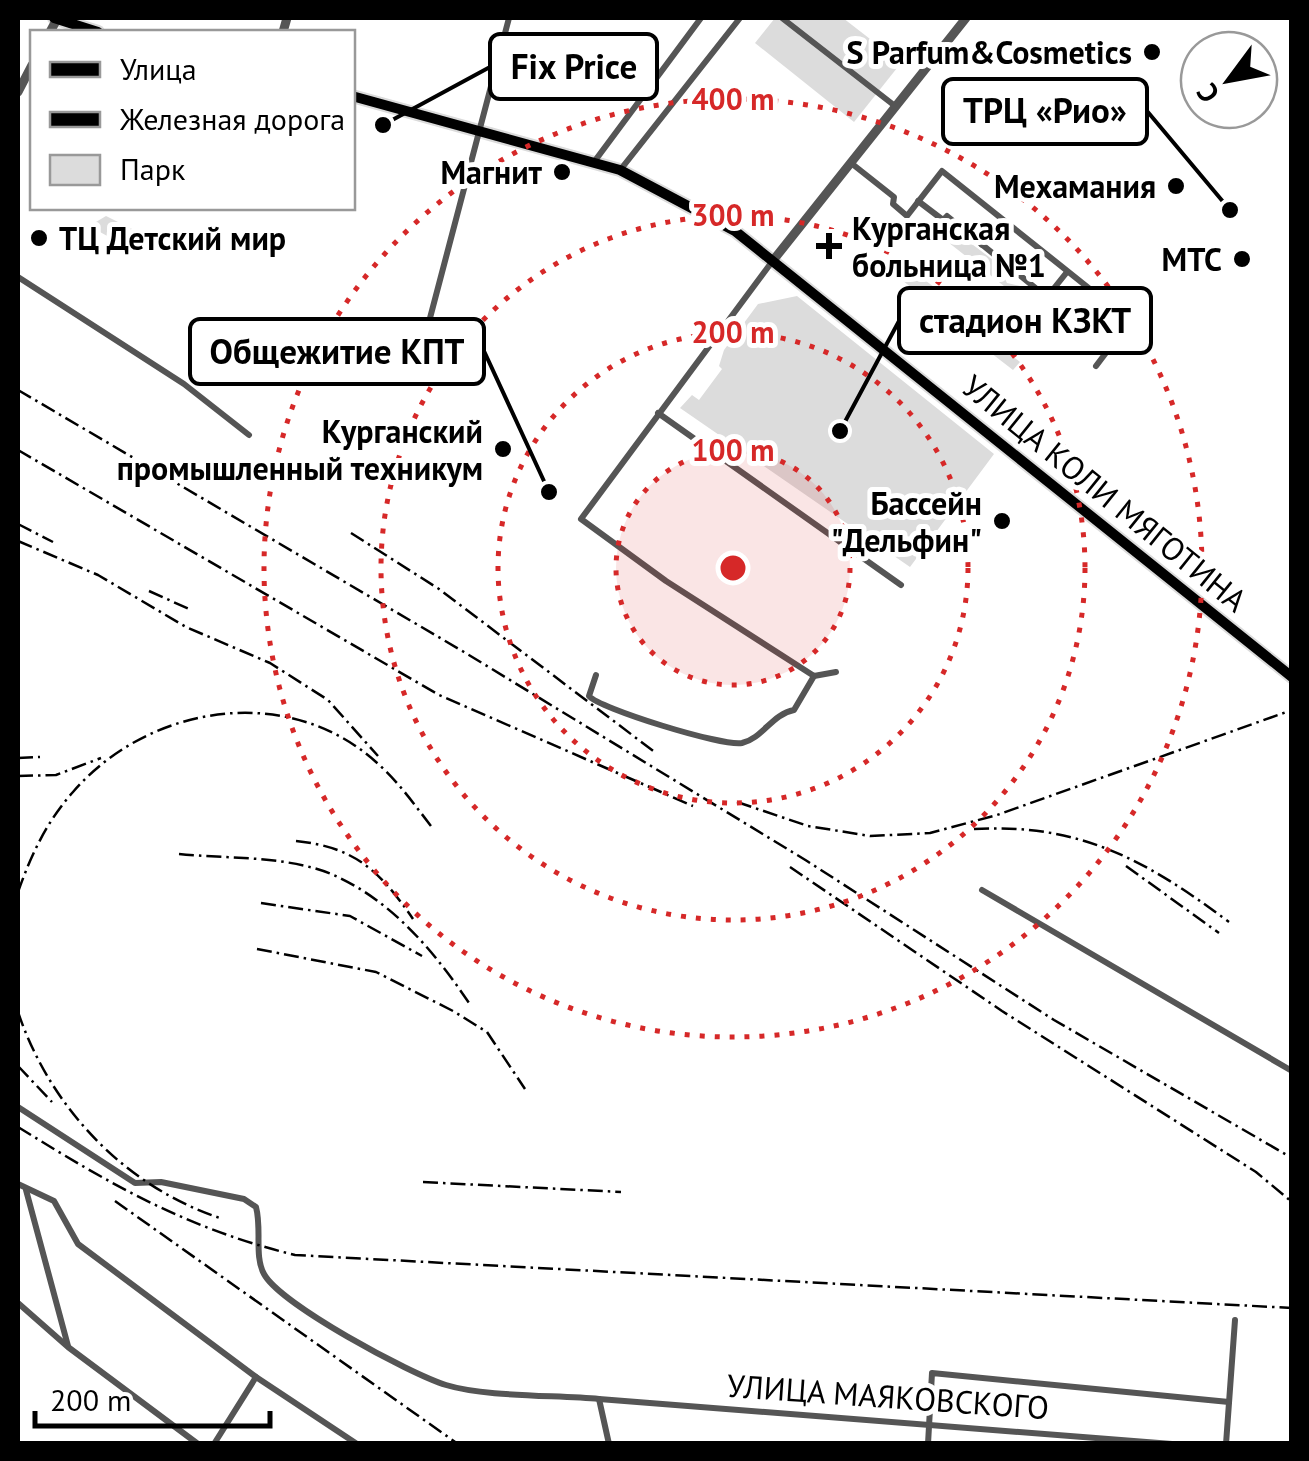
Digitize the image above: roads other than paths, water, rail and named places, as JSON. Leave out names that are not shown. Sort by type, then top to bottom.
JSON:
[{"type":"main road","points":[[56,18],[92,30]]},
{"type":"main road","name":"УЛИЦА КОЛИ МЯГОТИНА","points":[[355,97],[620,170],[690,204],[775,258],[1292,677]]},
{"type":"street","points":[[425,338],[509,18]]},
{"type":"street","points":[[594,162],[702,18]]},
{"type":"street","points":[[620,170],[740,18]]},
{"type":"street","points":[[782,18],[896,107]]},
{"type":"street","points":[[836,672],[814,676],[666,581],[581,519],[775,258],[966,18]]},
{"type":"street","points":[[18,92],[30,68]]},
{"type":"street","points":[[851,163],[894,197],[893,204],[907,216],[942,171],[1130,321],[1096,366]]},
{"type":"street","points":[[918,201],[943,220],[947,216],[1047,297],[1082,326],[1078,332],[1104,352]]},
{"type":"street","points":[[982,245],[1002,220]]},
{"type":"street","points":[[1047,297],[1067,272]]},
{"type":"street","points":[[18,278],[184,384],[249,435]]},
{"type":"street","points":[[658,413],[901,585]]},
{"type":"street","points":[[596,675],[589,696],[603,709],[630,712],[681,731],[738,744],[794,710],[814,676]]},
{"type":"street","points":[[982,890],[1292,1071]]},
{"type":"street","name":"УЛИЦА МАЯКОВСКОГО","points":[[18,1106],[135,1183],[244,1199],[256,1207],[263,1233],[260,1265],[266,1279],[282,1295],[376,1352],[448,1386],[1172,1444]]},
{"type":"street","points":[[21,1186],[50,1267],[68,1347]]},
{"type":"street","points":[[21,1186],[54,1201],[78,1244],[256,1378],[357,1444]]},
{"type":"street","points":[[19,1306],[198,1444]]},
{"type":"street","points":[[1226,1444],[1235,1320]]},
{"type":"street","points":[[928,1444],[932,1373],[1229,1402]]},
{"type":"street","points":[[214,1444],[256,1378]]},
{"type":"street","points":[[600,1399],[609,1444]]},
{"type":"street","points":[[1030,1432],[1030,1444]]},
{"type":"railway","points":[[18,390],[464,652],[807,861],[1054,1020],[1292,1158]]},
{"type":"railway","points":[[18,450],[439,695],[693,806]]},
{"type":"railway","points":[[18,524],[53,542]]},
{"type":"railway","points":[[351,533],[439,589],[656,753]]},
{"type":"railway","points":[[18,541],[98,575],[186,627],[270,663],[328,700],[378,756]]},
{"type":"railway","points":[[149,591],[189,609]]},
{"type":"railway","points":[[737,802],[808,826],[870,836],[930,833],[997,815],[1292,710]]},
{"type":"railway","points":[[18,892],[55,815],[104,762],[139,739],[178,723],[219,714],[261,713],[302,721],[341,737],[384,769],[431,826]]},
{"type":"railway","points":[[18,758],[40,757]]},
{"type":"railway","points":[[18,776],[56,775],[101,758]]},
{"type":"railway","points":[[974,829],[1047,832],[1111,850],[1170,881],[1229,922]]},
{"type":"railway","points":[[296,841],[335,849],[364,864],[389,887],[413,919]]},
{"type":"railway","points":[[179,854],[282,862],[340,878],[379,902],[414,933],[471,1006]]},
{"type":"railway","points":[[1126,866],[1219,933]]},
{"type":"railway","points":[[790,867],[1002,1011],[1256,1172],[1292,1202]]},
{"type":"railway","points":[[261,903],[350,916],[422,956]]},
{"type":"railway","points":[[257,949],[376,972],[453,1011],[487,1032],[525,1089]]},
{"type":"railway","points":[[18,1012],[50,1080],[95,1139],[152,1186],[220,1218]]},
{"type":"railway","points":[[18,1066],[52,1102]]},
{"type":"railway","points":[[18,1127],[150,1203],[219,1232],[295,1255],[1292,1308]]},
{"type":"railway","points":[[423,1182],[621,1192]]},
{"type":"railway","points":[[115,1201],[458,1444]]},
{"type":"place","name":"S Parfum&Cosmetics","points":[[1152,52]]},
{"type":"place","name":"Fix Price","points":[[383,125]]},
{"type":"place","name":"Магнит","points":[[562,172]]},
{"type":"place","name":"Мехамания","points":[[1176,186]]},
{"type":"place","name":"ТРЦ «Рио»","points":[[1230,210]]},
{"type":"place","name":"ТЦ Детский мир","points":[[39,238]]},
{"type":"place","name":"Курганская больница №1","points":[[829,246]]},
{"type":"place","name":"МТС","points":[[1242,259]]},
{"type":"place","name":"стадион КЗКТ","points":[[840,431]]},
{"type":"place","name":"Курганский промышленный техникум","points":[[503,449]]},
{"type":"place","name":"Общежитие КПТ","points":[[549,492]]},
{"type":"place","name":"Бассейн \"Дельфин\"","points":[[1002,521]]}]
